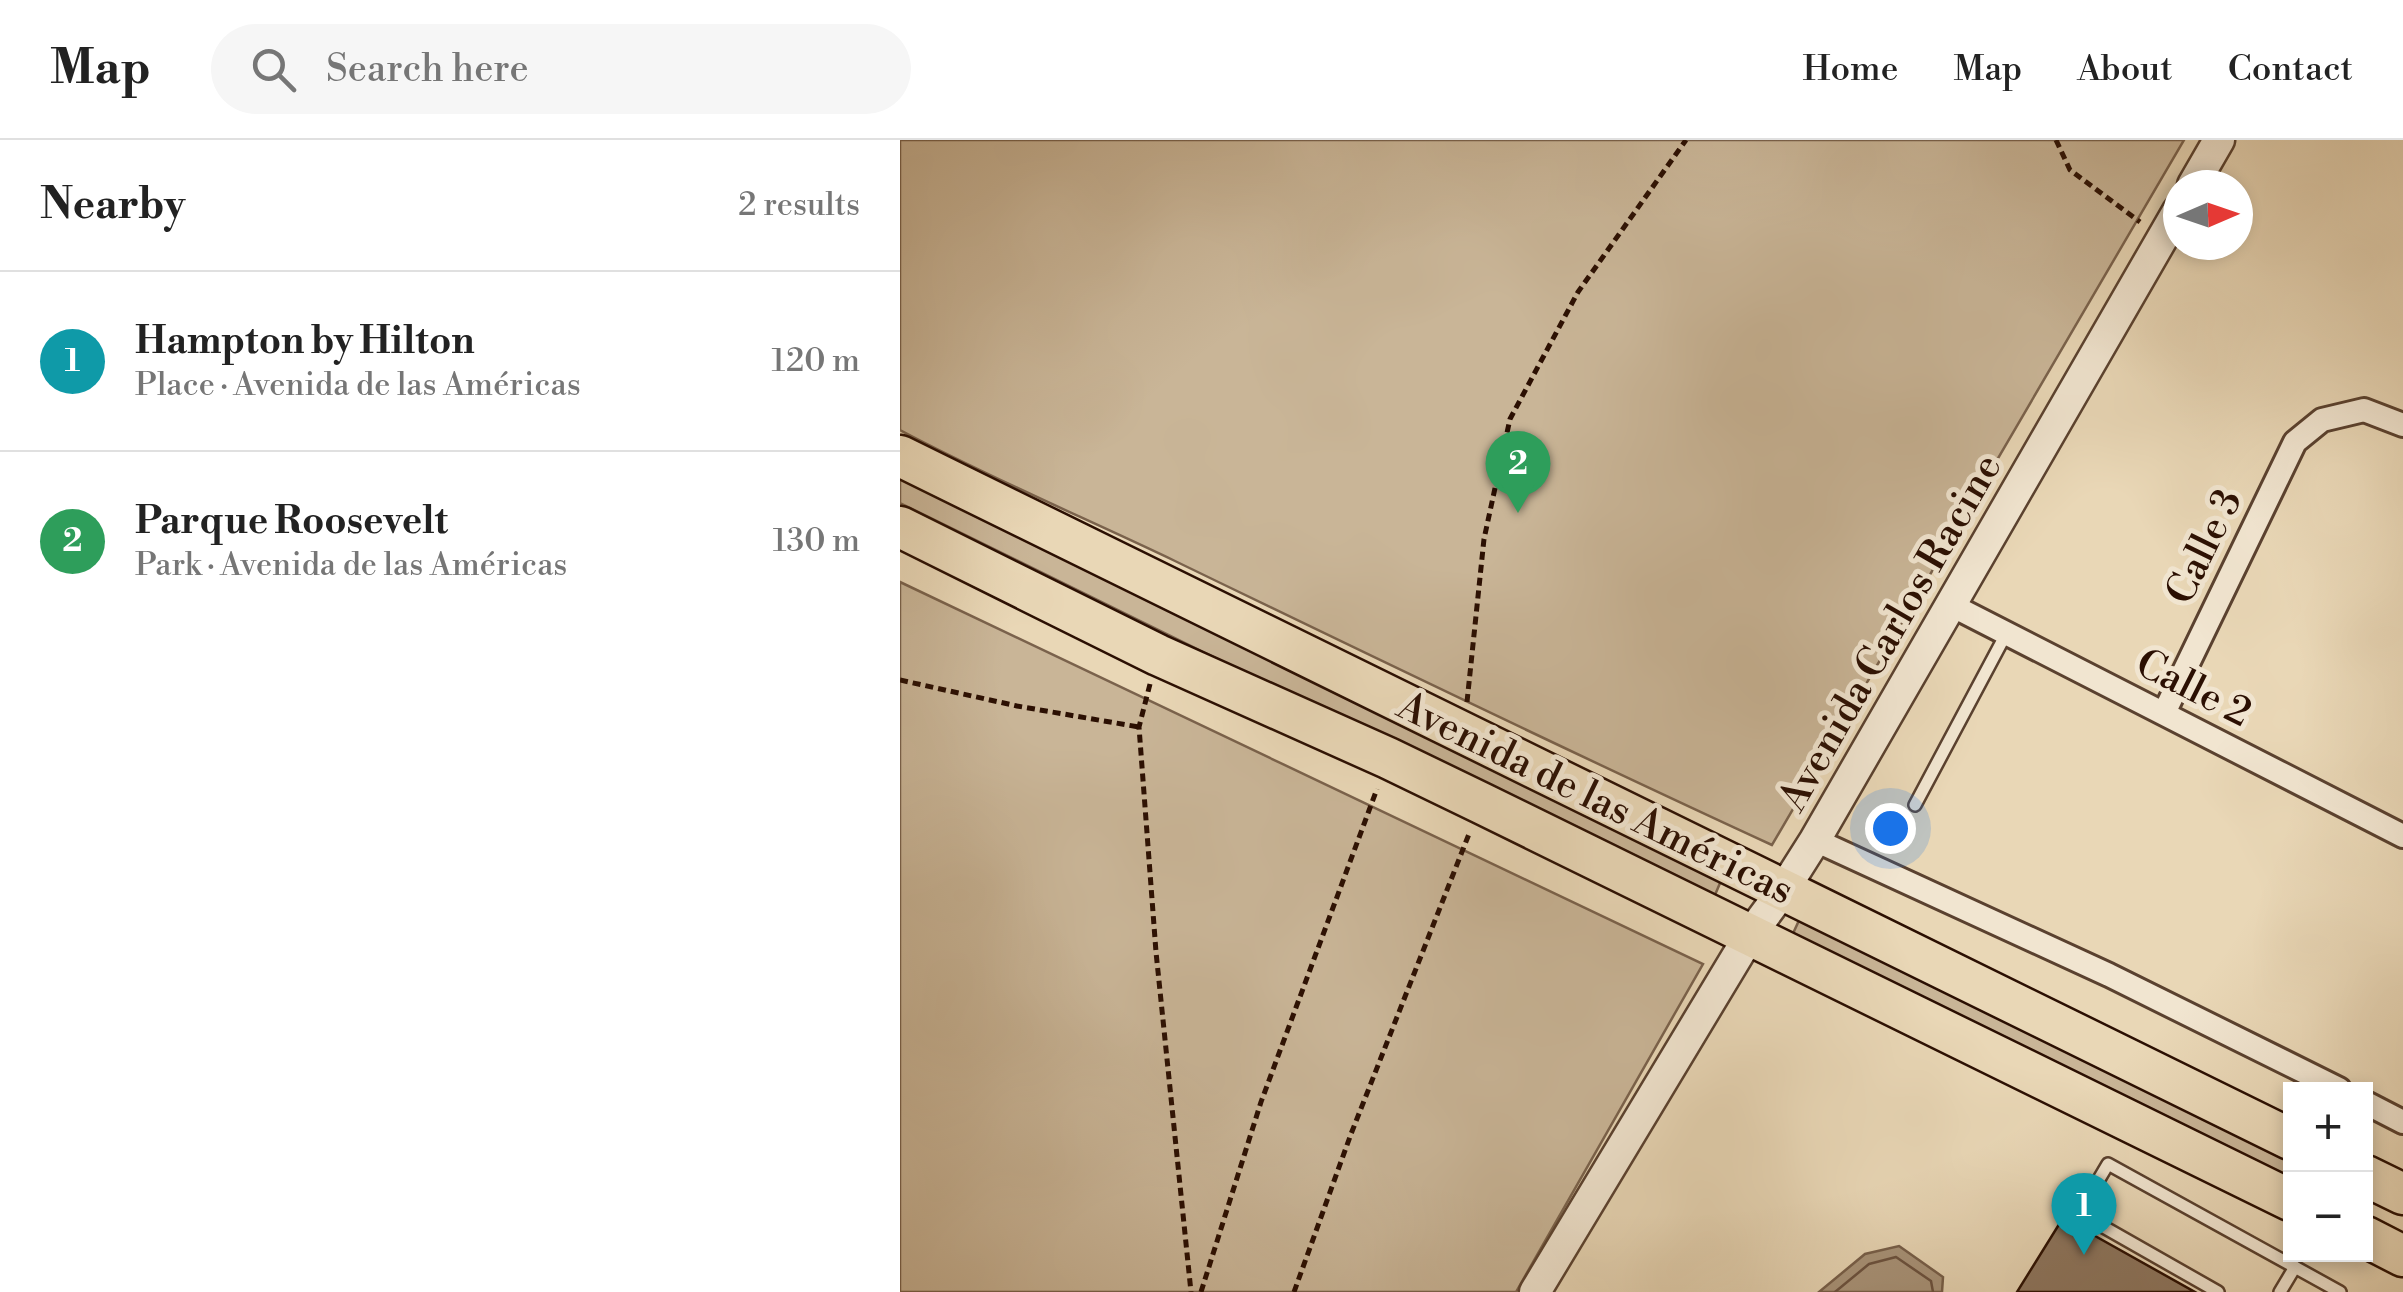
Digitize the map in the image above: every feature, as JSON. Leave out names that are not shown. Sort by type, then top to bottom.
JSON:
[{"type":"highway","name":"Avenida de las Américas","points":[[900,456],[2283,1136]]},
{"type":"highway","name":"Avenida de las Américas","points":[[900,526],[1158,656],[1388,758],[2283,1197]]},
{"type":"highway","points":[[2373,1179],[2403,1194]]},
{"type":"highway","points":[[2373,1241],[2403,1256]]},
{"type":"street","points":[[2202,170],[2219,140]]},
{"type":"street","name":"Avenida Carlos Racine","points":[[1535,1292],[1750,935],[1815,840],[2162,239]]},
{"type":"street","name":"Calle 3","points":[[2164,713],[2295,442],[2322,420],[2364,410],[2403,425]]},
{"type":"street","name":"Calle 2","points":[[1951,605],[2403,836]]},
{"type":"street","name":"Avenida de las Américas","points":[[1815,840],[2109,975],[2323,1082]]},
{"type":"street","points":[[2373,1107],[2403,1122]]},
{"type":"lane","points":[[1916,806],[2006,634]]},
{"type":"lane","points":[[2218,1292],[2079,1214],[2108,1164],[2340,1292]]},
{"type":"lane","points":[[2280,1292],[2295,1268]]},
{"type":"path","points":[[1464,732],[1484,539],[1510,418],[1578,292],[1686,140]]},
{"type":"path","points":[[2056,140],[2070,170],[2162,239]]},
{"type":"path","points":[[1158,656],[1139,727],[1156,952],[1191,1292]]},
{"type":"path","points":[[900,680],[1139,727]]},
{"type":"path","points":[[1201,1292],[1261,1102],[1388,758]]},
{"type":"path","points":[[1294,1292],[1351,1134],[1481,803]]},
{"type":"shaded area","points":[[900,140],[2184,140],[1772,845],[900,430]]},
{"type":"shaded area","points":[[900,471],[1723,876],[1712,902],[900,503]]},
{"type":"shaded area","points":[[900,582],[1703,964],[1516,1292],[900,1292]]},
{"type":"shaded area","points":[[1802,914],[2283,1153],[2283,1184],[1790,940]]},
{"type":"water","points":[[1899,1246],[1943,1277],[1942,1292],[1819,1292],[1865,1254]]},
{"type":"building","points":[[2063,1218],[2195,1292],[2017,1292]]},
{"type":"place","name":"Parque Roosevelt","points":[[1518,513]]},
{"type":"place","name":"Hampton by Hilton","points":[[2084,1255]]}]
